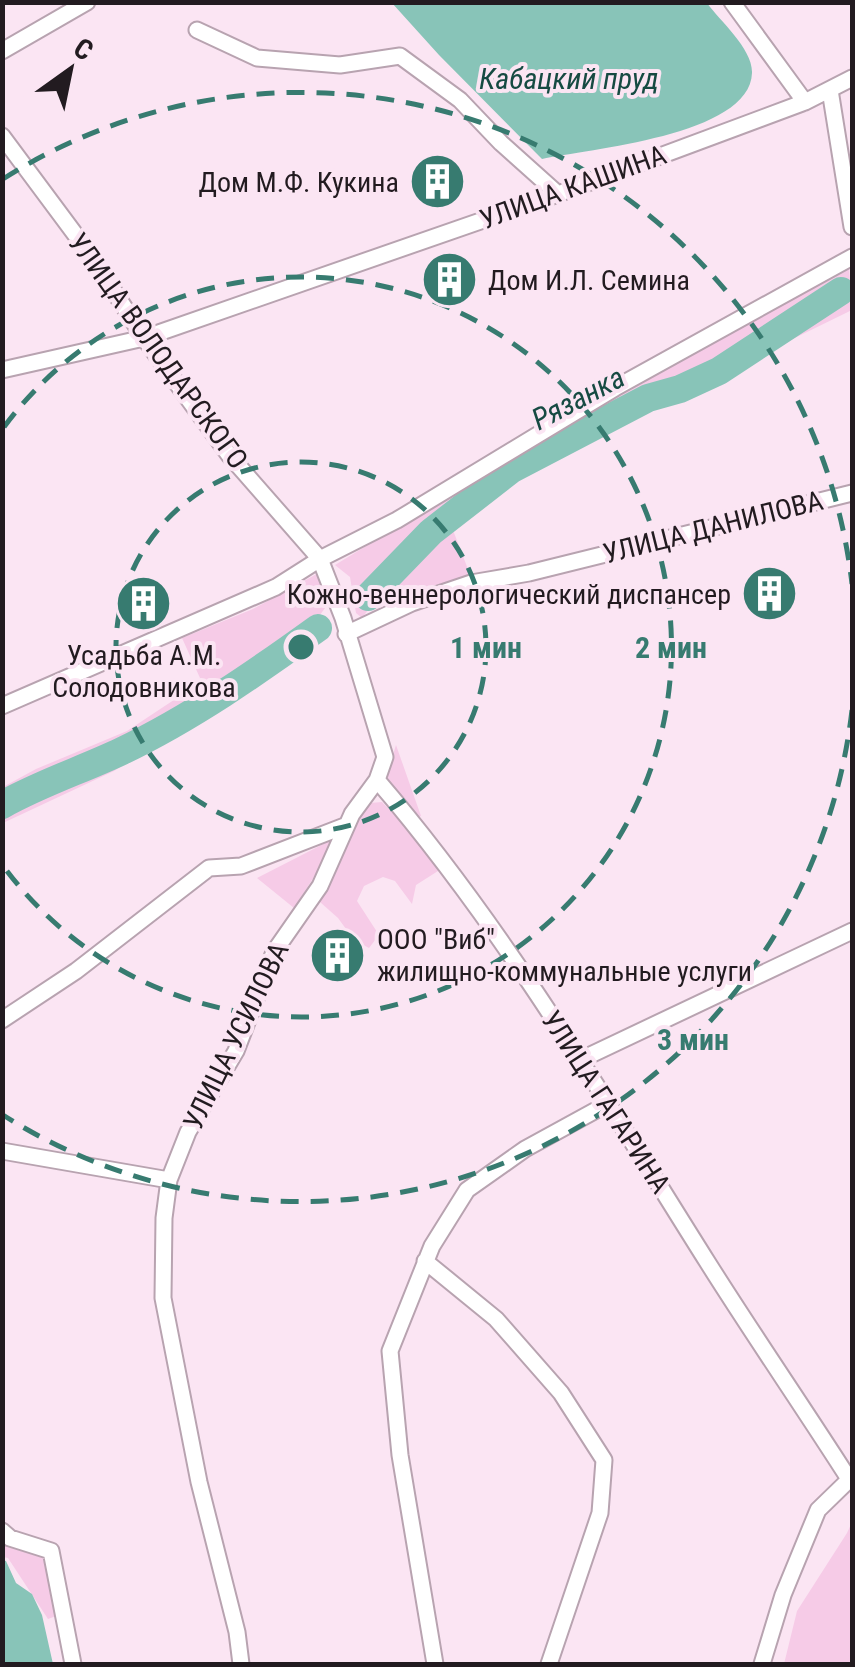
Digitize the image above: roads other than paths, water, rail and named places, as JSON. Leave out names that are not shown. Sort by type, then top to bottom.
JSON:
[{"type":"street","points":[[2,51],[88,2]]},
{"type":"street","points":[[732,2],[805,102]]},
{"type":"street","points":[[198,30],[257,58],[340,65],[400,56],[460,100],[501,144],[558,194]]},
{"type":"street","name":"УЛИЦА КАШИНА","points":[[2,370],[144,338],[558,194],[805,102],[852,78]]},
{"type":"street","points":[[830,90],[852,227]]},
{"type":"street","name":"УЛИЦА ВОЛОДАРСКОГО","points":[[2,136],[101,270],[144,338],[228,455],[320,560]]},
{"type":"street","points":[[2,706],[276,587],[615,388],[852,257]]},
{"type":"street","name":"УЛИЦА ДАНИЛОВА","points":[[346,634],[412,603],[471,584],[852,493]]},
{"type":"street","points":[[320,560],[333,589],[385,757],[377,780]]},
{"type":"street","name":"УЛИЦА УСИЛОВА","points":[[241,1664],[237,1632],[199,1482],[163,1298],[164,1218],[169,1180],[188,1132],[236,1050],[274,952],[320,886],[347,825],[377,780]]},
{"type":"street","name":"УЛИЦА ГАГАРИНА","points":[[377,780],[420,831],[582,1058],[851,1478]]},
{"type":"street","points":[[2,1020],[76,970],[209,868],[241,866],[347,825]]},
{"type":"street","points":[[582,1058],[852,931]]},
{"type":"street","points":[[435,1664],[390,1351],[425,1261],[467,1190],[525,1149],[609,1103]]},
{"type":"street","points":[[2,1152],[169,1180]]},
{"type":"street","points":[[425,1261],[496,1319],[560,1393],[604,1460],[600,1513],[549,1664]]},
{"type":"street","points":[[762,1664],[783,1595],[818,1510],[851,1478]]},
{"type":"street","points":[[2,1531],[10,1538],[51,1551],[72,1664]]},
{"type":"water","name":"Кабацкий пруд","points":[[392,3],[707,3],[742,45],[752,73],[744,94],[725,112],[697,125],[628,144],[542,159]]},
{"type":"water","points":[[2,1560],[16,1583],[32,1594],[42,1615],[53,1664],[3,1664]]},
{"type":"waterway","name":"Рязанка","points":[[368,597],[431,532],[512,469],[648,398],[719,371],[841,291]]},
{"type":"waterway","name":"Рязанка","points":[[2,805],[173,724],[318,628]]},
{"type":"place","name":"Дом М.Ф. Кукина","points":[[438,182]]},
{"type":"place","name":"Дом И.Л. Семина","points":[[449,280]]},
{"type":"place","name":"Кожно-веннерологический диспансер","points":[[770,594]]},
{"type":"place","name":"Усадьба А.М. Солодовникова","points":[[144,604]]},
{"type":"place","name":"ООО \"Виб\" жилищно-коммунальные услуги","points":[[338,955]]}]
